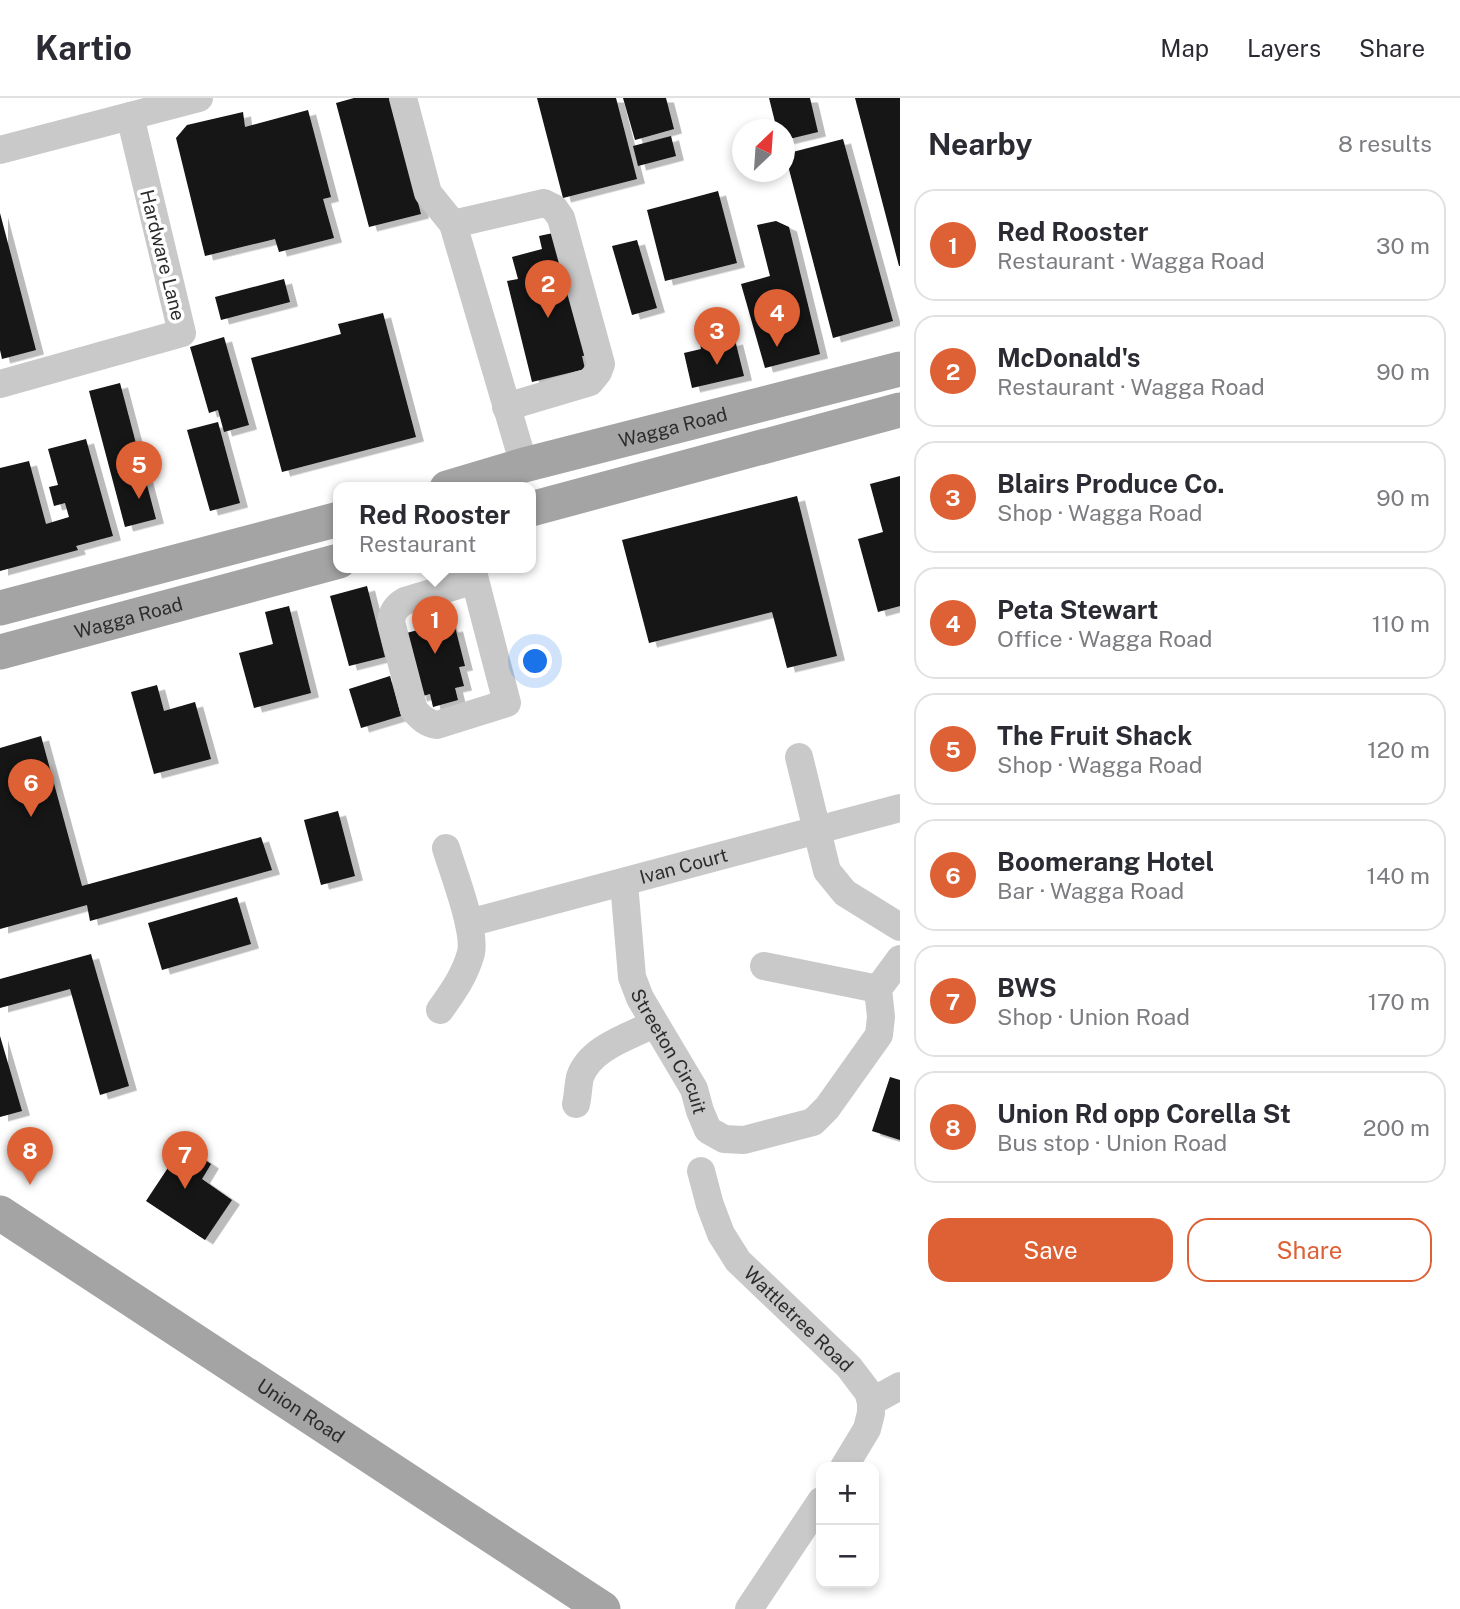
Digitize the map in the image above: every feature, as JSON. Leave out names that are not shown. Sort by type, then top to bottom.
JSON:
[{"type":"main road","name":"Wagga Road","points":[[467,482],[900,369]]},
{"type":"main road","points":[[795,397],[805,436]]},
{"type":"main road","points":[[536,508],[900,410]]},
{"type":"main road","points":[[564,455],[576,497]]},
{"type":"main road","points":[[0,608],[333,521]]},
{"type":"main road","name":"Wagga Road","points":[[0,652],[333,553]]},
{"type":"main road","points":[[43,596],[52,638]]},
{"type":"main road","name":"Union Road","points":[[0,1213],[603,1609]]},
{"type":"street","points":[[0,150],[199,98]]},
{"type":"street","points":[[403,98],[428,193],[448,218],[524,465]]},
{"type":"street","name":"Hardware Lane","points":[[0,384],[182,333],[130,116]]},
{"type":"street","points":[[448,218],[532,186],[551,191],[561,218],[601,364],[590,382],[506,407]]},
{"type":"street","points":[[473,574],[507,703],[437,725],[430,724],[414,710],[391,622],[395,610],[405,601],[473,574]]},
{"type":"street","points":[[799,757],[827,871],[845,893],[900,927]]},
{"type":"street","name":"Ivan Court","points":[[468,923],[900,808]]},
{"type":"street","points":[[440,1010],[460,982],[472,950],[468,923],[446,848]]},
{"type":"street","name":"Streeton Circuit","points":[[624,883],[632,977],[654,1024],[694,1089],[708,1130],[724,1139],[744,1140],[813,1122],[827,1108],[879,1035],[881,1017],[878,989]]},
{"type":"street","points":[[764,967],[878,989],[900,959]]},
{"type":"street","points":[[576,1104],[580,1078],[587,1063],[604,1049],[654,1024]]},
{"type":"street","name":"Wattletree Road","points":[[701,1171],[721,1234],[738,1261],[849,1367],[864,1386],[872,1402]]},
{"type":"street","points":[[847,1462],[867,1429],[872,1402],[900,1386]]},
{"type":"street","points":[[749,1609],[816,1508]]},
{"type":"building","points":[[354,98],[390,98],[421,214],[369,227],[336,103]]},
{"type":"building","points":[[537,98],[616,98],[637,179],[563,198]]},
{"type":"building","points":[[623,98],[666,98],[674,129],[635,140]]},
{"type":"building","points":[[769,98],[810,98],[818,132],[795,138],[795,119],[774,119]]},
{"type":"building","points":[[855,98],[900,98],[900,266],[899,266]]},
{"type":"building","points":[[308,110],[331,197],[323,199],[334,238],[279,252],[275,239],[205,256],[176,138],[187,125],[243,112],[245,127]]},
{"type":"building","points":[[671,136],[676,156],[638,166],[633,146]]},
{"type":"building","points":[[843,139],[893,321],[833,338],[792,182],[795,182],[795,151]]},
{"type":"building","points":[[718,191],[737,263],[665,281],[647,210]]},
{"type":"building","points":[[0,213],[36,350],[2,359],[0,350]]},
{"type":"building","points":[[776,221],[789,227],[820,354],[765,368],[741,284],[770,276],[757,225]]},
{"type":"building","points":[[558,232],[589,355],[582,356],[585,369],[532,382],[507,281],[518,279],[512,257],[542,249],[539,236]]},
{"type":"building","points":[[637,240],[657,308],[632,315],[612,246]]},
{"type":"building","points":[[284,279],[290,302],[221,320],[215,297]]},
{"type":"building","points":[[383,313],[416,437],[282,472],[251,358],[341,334],[338,324]]},
{"type":"building","points":[[224,337],[249,425],[224,432],[218,410],[209,413],[190,347]]},
{"type":"building","points":[[725,337],[728,342],[735,340],[744,376],[692,388],[684,353],[701,349],[700,343]]},
{"type":"building","points":[[120,383],[156,519],[125,527],[89,391]]},
{"type":"building","points":[[218,422],[240,503],[210,511],[187,430]]},
{"type":"building","points":[[86,439],[113,536],[76,546],[78,550],[0,571],[0,468],[29,461],[46,524],[69,517],[65,503],[54,506],[49,487],[58,485],[48,449]]},
{"type":"building","points":[[900,476],[900,606],[878,612],[858,539],[883,532],[870,484]]},
{"type":"building","points":[[797,496],[837,656],[787,668],[772,612],[649,643],[622,540]]},
{"type":"building","points":[[367,586],[385,657],[349,666],[330,596]]},
{"type":"building","points":[[289,606],[311,693],[254,708],[239,653],[273,644],[265,612]]},
{"type":"building","points":[[447,619],[450,628],[455,627],[465,666],[459,667],[464,686],[455,688],[458,700],[433,707],[430,694],[419,697],[403,634],[425,628],[424,624]]},
{"type":"building","points":[[390,676],[401,716],[361,728],[349,689]]},
{"type":"building","points":[[157,685],[164,711],[195,702],[211,759],[154,774],[131,692]]},
{"type":"building","points":[[41,736],[82,886],[261,837],[272,870],[90,921],[87,905],[0,929],[0,748]]},
{"type":"building","points":[[338,811],[355,876],[321,885],[304,820]]},
{"type":"building","points":[[237,897],[251,944],[162,970],[148,923]]},
{"type":"building","points":[[91,954],[129,1086],[100,1095],[70,989],[0,1008],[0,979]]},
{"type":"building","points":[[0,1036],[22,1111],[0,1117]]},
{"type":"building","points":[[890,1077],[900,1080],[900,1140],[872,1131]]},
{"type":"building","points":[[183,1145],[211,1164],[202,1179],[232,1200],[205,1240],[146,1201]]},
{"type":"place","name":"McDonald's","points":[[548,318]]},
{"type":"place","name":"Peta Stewart","points":[[777,347]]},
{"type":"place","name":"Blairs Produce Co.","points":[[717,365]]},
{"type":"place","name":"The Fruit Shack","points":[[139,499]]},
{"type":"place","name":"Red Rooster","points":[[435,654]]},
{"type":"place","name":"Boomerang Hotel","points":[[31,817]]},
{"type":"place","name":"Union Rd opp Corella St","points":[[30,1185]]},
{"type":"place","name":"BWS","points":[[185,1189]]}]
